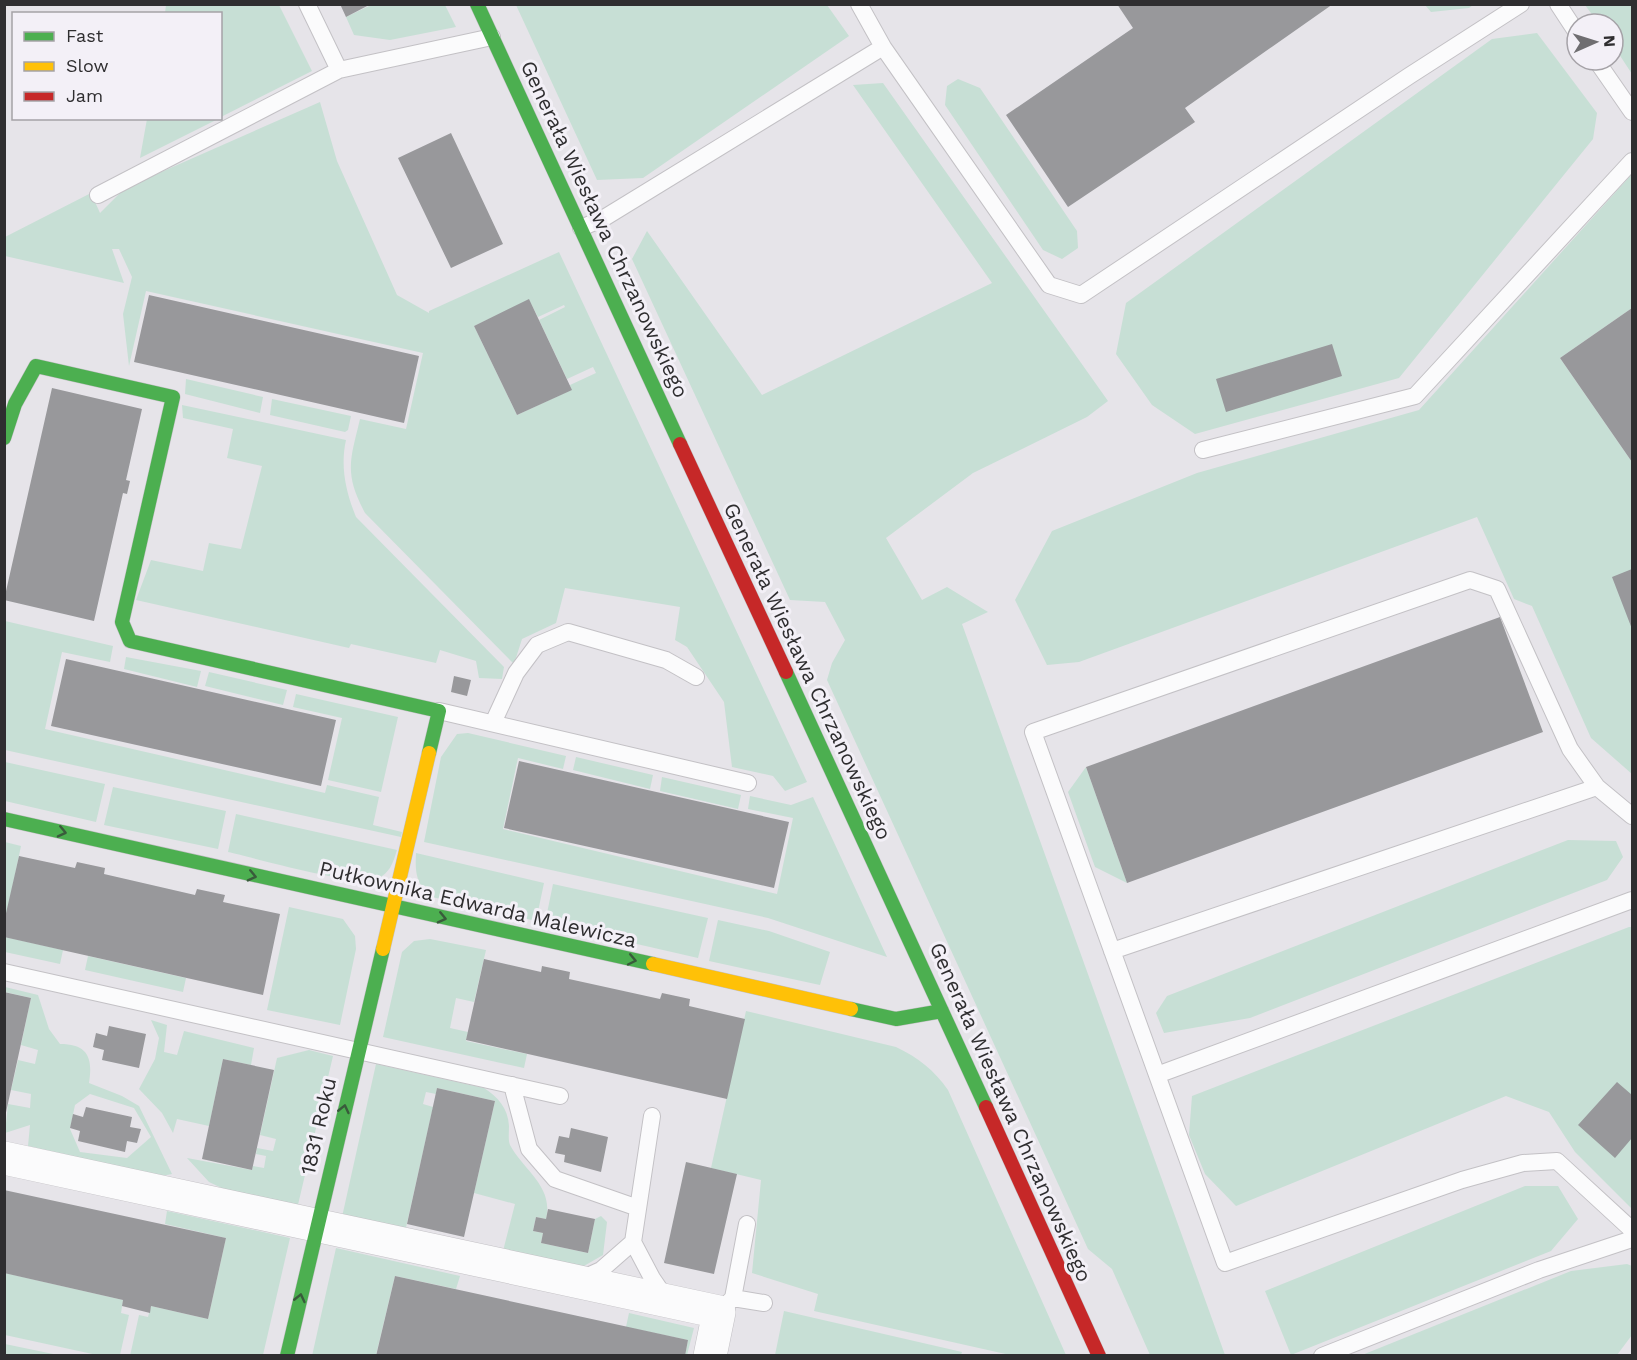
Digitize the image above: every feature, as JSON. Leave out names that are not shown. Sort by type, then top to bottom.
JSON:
[{"type":"street","name":"Generała Wiesława Chrzanowskiego","points":[[477,4],[1099,1356]]},
{"type":"street","points":[[4,438],[10,402],[36,366],[173,397],[122,621],[130,641],[439,711]]},
{"type":"street","name":"1831 Roku","points":[[287,1356],[439,711]]},
{"type":"street","name":"Pułkownika Edwarda Malewicza","points":[[4,819],[896,1019],[942,1011]]},
{"type":"street","points":[[4,1158],[667,1300],[726,1305],[710,1356]]},
{"type":"lane","points":[[307,4],[339,70]]},
{"type":"lane","points":[[859,4],[883,47],[1048,285],[1081,295],[1408,76],[1521,4]]},
{"type":"lane","points":[[98,195],[339,70],[492,37]]},
{"type":"lane","points":[[581,228],[604,218],[883,47]]},
{"type":"lane","points":[[1604,72],[1632,111]]},
{"type":"lane","points":[[1203,450],[1416,396],[1632,161]]},
{"type":"lane","points":[[1632,816],[1597,787],[1570,749],[1497,590],[1470,580],[1033,732],[1225,1263],[1462,1180],[1523,1163],[1557,1161],[1632,1230]]},
{"type":"lane","points":[[493,723],[516,673],[537,645],[568,632],[666,660],[696,677]]},
{"type":"lane","points":[[439,711],[748,783]]},
{"type":"lane","points":[[1112,951],[1597,787]]},
{"type":"lane","points":[[1157,1075],[1377,996],[1632,900]]},
{"type":"lane","points":[[4,972],[560,1096]]},
{"type":"lane","points":[[512,1085],[529,1149],[555,1179],[638,1208]]},
{"type":"lane","points":[[652,1116],[633,1242],[652,1278],[667,1300]]},
{"type":"lane","points":[[747,1224],[726,1305],[764,1303]]},
{"type":"lane","points":[[1322,1356],[1539,1270],[1632,1239]]},
{"type":"lane","points":[[578,1280],[602,1270],[633,1242]]},
{"type":"green space","points":[[166,5],[279,5],[312,71],[222,116],[222,12],[165,12]]},
{"type":"green space","points":[[371,5],[445,5],[456,27],[390,40],[354,35],[346,17]]},
{"type":"green space","points":[[516,5],[827,5],[849,36],[643,178],[597,180]]},
{"type":"green space","points":[[1425,5],[1473,5],[1469,8],[1431,12]]},
{"type":"green space","points":[[1585,5],[1632,5],[1632,74],[1625,63],[1625,12],[1590,12]]},
{"type":"green space","points":[[1537,33],[1597,113],[1593,139],[1399,378],[1195,434],[1152,405],[1116,354],[1126,303],[1492,39]]},
{"type":"green space","points":[[958,79],[980,88],[1077,231],[1078,248],[1062,259],[1043,250],[945,105],[947,86]]},
{"type":"green space","points":[[883,83],[1108,401],[1087,417],[973,473],[886,538],[922,600],[947,587],[988,612],[962,624],[1225,1355],[1150,1355],[1112,1269],[1088,1249],[827,680],[832,663],[845,640],[825,602],[790,600],[632,259],[647,231],[762,395],[992,283],[853,85]]},
{"type":"green space","points":[[320,102],[337,161],[397,295],[429,313],[429,311],[559,252],[807,782],[785,791],[773,776],[732,767],[724,702],[687,647],[675,640],[680,607],[565,588],[556,623],[522,639],[514,664],[365,513],[354,487],[351,467],[360,419],[406,429],[423,353],[146,291],[129,366],[123,314],[132,277],[119,249],[112,249],[124,283],[5,256],[5,237],[91,193],[100,213],[125,188]],"holes":[[[529,300],[538,317],[564,305],[565,307],[539,320],[567,379],[593,367],[596,373],[570,385],[571,390],[517,415],[474,326]]]},
{"type":"green space","points":[[147,120],[216,120],[140,158]]},
{"type":"green space","points":[[1632,174],[1632,308],[1560,358],[1632,462],[1632,774],[1591,738],[1532,606],[1514,599],[1477,517],[1079,662],[1047,665],[1015,600],[1052,531],[1197,473],[1419,410]]},
{"type":"green space","points":[[186,379],[263,397],[260,413],[185,394]]},
{"type":"green space","points":[[272,399],[351,416],[348,430],[345,432],[270,415]]},
{"type":"green space","points":[[182,405],[346,440],[345,479],[356,517],[504,667],[502,679],[479,678],[476,661],[440,650],[436,663],[351,644],[349,648],[136,600],[151,560],[203,571],[209,543],[241,549],[262,466],[227,458],[233,429],[183,418]]},
{"type":"green space","points":[[5,621],[113,646],[110,662],[62,652],[45,729],[325,793],[327,785],[379,797],[373,825],[402,832],[401,837],[5,750]]},
{"type":"green space","points":[[126,657],[201,671],[197,687],[124,669]]},
{"type":"green space","points":[[209,672],[287,690],[283,705],[205,686]]},
{"type":"green space","points":[[296,694],[398,717],[381,792],[328,780],[342,718],[293,707]]},
{"type":"green space","points":[[468,733],[566,756],[563,769],[518,758],[503,829],[777,894],[793,818],[748,809],[750,796],[791,805],[813,797],[887,957],[768,918],[424,842],[441,757],[457,734]]},
{"type":"green space","points":[[576,757],[653,775],[650,789],[573,770]]},
{"type":"green space","points":[[5,762],[105,784],[96,822],[5,801]]},
{"type":"green space","points":[[1086,767],[1127,883],[1095,867],[1068,792]]},
{"type":"green space","points":[[662,777],[741,795],[738,809],[660,791]]},
{"type":"green space","points":[[113,787],[226,811],[218,849],[104,825]]},
{"type":"green space","points":[[236,814],[397,850],[388,871],[377,879],[348,879],[304,871],[228,852]]},
{"type":"green space","points":[[1568,840],[1616,841],[1623,857],[1607,880],[1250,1018],[1164,1033],[1156,1013],[1167,996]]},
{"type":"green space","points":[[5,842],[21,846],[5,922]]},
{"type":"green space","points":[[416,853],[544,883],[536,921],[432,897],[418,878]]},
{"type":"green space","points":[[553,884],[708,918],[698,958],[545,923]]},
{"type":"green space","points":[[289,907],[343,919],[355,936],[356,949],[340,1025],[267,1010]]},
{"type":"green space","points":[[718,920],[769,931],[830,952],[820,985],[709,961]]},
{"type":"green space","points":[[1632,927],[1632,1209],[1575,1152],[1549,1112],[1506,1096],[1236,1206],[1205,1174],[1189,1135],[1192,1096]]},
{"type":"green space","points":[[5,937],[63,950],[60,964],[5,952]]},
{"type":"green space","points":[[430,939],[486,950],[474,1002],[456,998],[450,1028],[468,1032],[466,1041],[527,1054],[524,1068],[383,1037],[402,952],[414,941]]},
{"type":"green space","points":[[88,956],[186,978],[183,992],[85,970]]},
{"type":"green space","points":[[5,987],[38,995],[49,1029],[60,1044],[77,1047],[86,1054],[90,1066],[89,1083],[122,1096],[139,1106],[172,1174],[162,1176],[28,1146],[30,1125],[5,1133],[8,1104],[30,1108],[31,1094],[11,1090],[18,1060],[35,1064],[38,1050],[21,1045],[31,998],[5,992]],"holes":[[[90,1094],[134,1108],[151,1137],[127,1158],[80,1152],[70,1129],[75,1105]]]},
{"type":"green space","points":[[746,1011],[896,1047],[919,1060],[937,1076],[948,1090],[1066,1355],[1010,1355],[814,1311],[818,1294],[752,1273],[761,1180],[711,1168]]},
{"type":"green space","points":[[151,1020],[167,1025],[164,1052],[177,1055],[184,1031],[254,1048],[251,1065],[223,1059],[209,1126],[177,1119],[173,1133],[162,1113],[139,1089],[155,1059],[159,1038]]},
{"type":"green space","points":[[309,1050],[333,1056],[297,1209],[230,1192],[209,1182],[187,1158],[252,1170],[253,1166],[264,1168],[266,1156],[256,1154],[257,1148],[273,1151],[276,1139],[260,1135],[277,1058]]},
{"type":"green space","points":[[376,1064],[484,1088],[494,1095],[507,1114],[510,1145],[536,1179],[546,1197],[546,1219],[536,1217],[533,1231],[543,1233],[541,1243],[588,1253],[595,1219],[601,1216],[607,1222],[603,1255],[577,1270],[503,1251],[515,1204],[474,1193],[495,1101],[437,1088],[436,1094],[426,1092],[423,1104],[433,1107],[405,1232],[342,1217]]},
{"type":"green space","points":[[1525,1186],[1558,1186],[1578,1219],[1551,1251],[1291,1355],[1265,1291]]},
{"type":"green space","points":[[167,1211],[290,1238],[263,1355],[130,1356],[139,1315],[148,1317],[151,1306],[208,1319],[226,1238],[165,1224]]},
{"type":"green space","points":[[336,1248],[460,1276],[456,1289],[395,1276],[376,1355],[312,1356]]},
{"type":"green space","points":[[1627,1264],[1632,1266],[1632,1335],[1617,1355],[1362,1355],[1571,1271]]},
{"type":"green space","points":[[5,1273],[123,1300],[121,1313],[129,1315],[120,1355],[97,1355],[5,1335]]},
{"type":"green space","points":[[784,1311],[962,1352],[961,1355],[775,1355]]},
{"type":"green space","points":[[629,1313],[694,1328],[687,1355],[685,1355],[688,1340],[626,1327]]},
{"type":"green space","points":[[5,1344],[58,1355],[5,1355]]},
{"type":"building","points":[[340,4],[371,4],[346,17]]},
{"type":"building","points":[[1117,4],[1333,4],[1185,108],[1195,122],[1068,207],[1006,115],[1133,28]]},
{"type":"building","points":[[451,133],[503,244],[451,268],[398,158]]},
{"type":"building","points":[[149,295],[419,356],[404,423],[134,362]]},
{"type":"building","points":[[529,299],[572,390],[517,415],[474,326]]},
{"type":"building","points":[[1632,308],[1632,462],[1560,358]]},
{"type":"building","points":[[1332,344],[1342,376],[1226,412],[1216,379]]},
{"type":"building","points":[[52,388],[142,409],[126,480],[130,481],[127,494],[123,493],[94,621],[4,600]]},
{"type":"building","points":[[1632,569],[1632,629],[1612,577]]},
{"type":"building","points":[[1500,617],[1543,732],[1127,883],[1086,767]]},
{"type":"building","points":[[66,659],[336,720],[321,786],[51,726]]},
{"type":"building","points":[[454,676],[471,680],[467,696],[451,692]]},
{"type":"building","points":[[519,761],[789,822],[774,888],[504,828]]},
{"type":"building","points":[[19,856],[75,868],[77,862],[105,868],[104,874],[195,895],[197,889],[225,895],[223,902],[280,914],[263,995],[4,937],[4,922]]},
{"type":"building","points":[[484,959],[541,972],[542,966],[570,972],[569,979],[660,999],[662,993],[690,999],[689,1006],[745,1019],[727,1099],[466,1040]]},
{"type":"building","points":[[4,992],[31,998],[5,1117],[4,1116]]},
{"type":"building","points":[[109,1026],[146,1034],[139,1068],[102,1060],[104,1050],[93,1047],[96,1033],[107,1036]]},
{"type":"building","points":[[223,1059],[274,1070],[252,1170],[202,1159]]},
{"type":"building","points":[[1617,1082],[1632,1095],[1632,1138],[1615,1158],[1578,1125]]},
{"type":"building","points":[[437,1088],[495,1101],[464,1237],[407,1224]]},
{"type":"building","points":[[86,1107],[132,1117],[130,1127],[141,1129],[137,1143],[127,1141],[125,1152],[78,1141],[80,1131],[70,1128],[73,1114],[83,1117]]},
{"type":"building","points":[[571,1128],[608,1137],[601,1172],[564,1162],[565,1155],[555,1153],[559,1136],[569,1138]]},
{"type":"building","points":[[686,1162],[737,1174],[714,1274],[664,1263]]},
{"type":"building","points":[[4,1190],[226,1238],[208,1319],[151,1306],[150,1313],[122,1306],[123,1300],[4,1273]]},
{"type":"building","points":[[548,1209],[595,1219],[588,1253],[541,1243],[543,1233],[533,1231],[536,1217],[546,1219]]},
{"type":"building","points":[[395,1276],[688,1340],[685,1356],[376,1356]]},
{"type":"traffic: fast","points":[[477,4],[680,444]]},
{"type":"traffic: fast","points":[[4,438],[15,404],[36,366],[173,397],[122,622],[130,641],[439,711],[429,753]]},
{"type":"traffic: fast","points":[[786,672],[986,1107]]},
{"type":"traffic: fast","points":[[4,819],[653,964]]},
{"type":"traffic: fast","points":[[287,1356],[383,949]]},
{"type":"traffic: fast","points":[[851,1009],[896,1019],[942,1011]]},
{"type":"traffic: slow","points":[[383,949],[429,753]]},
{"type":"traffic: slow","points":[[653,964],[851,1009]]},
{"type":"traffic: jam","points":[[680,444],[786,672]]},
{"type":"traffic: jam","points":[[986,1107],[1099,1356]]}]
